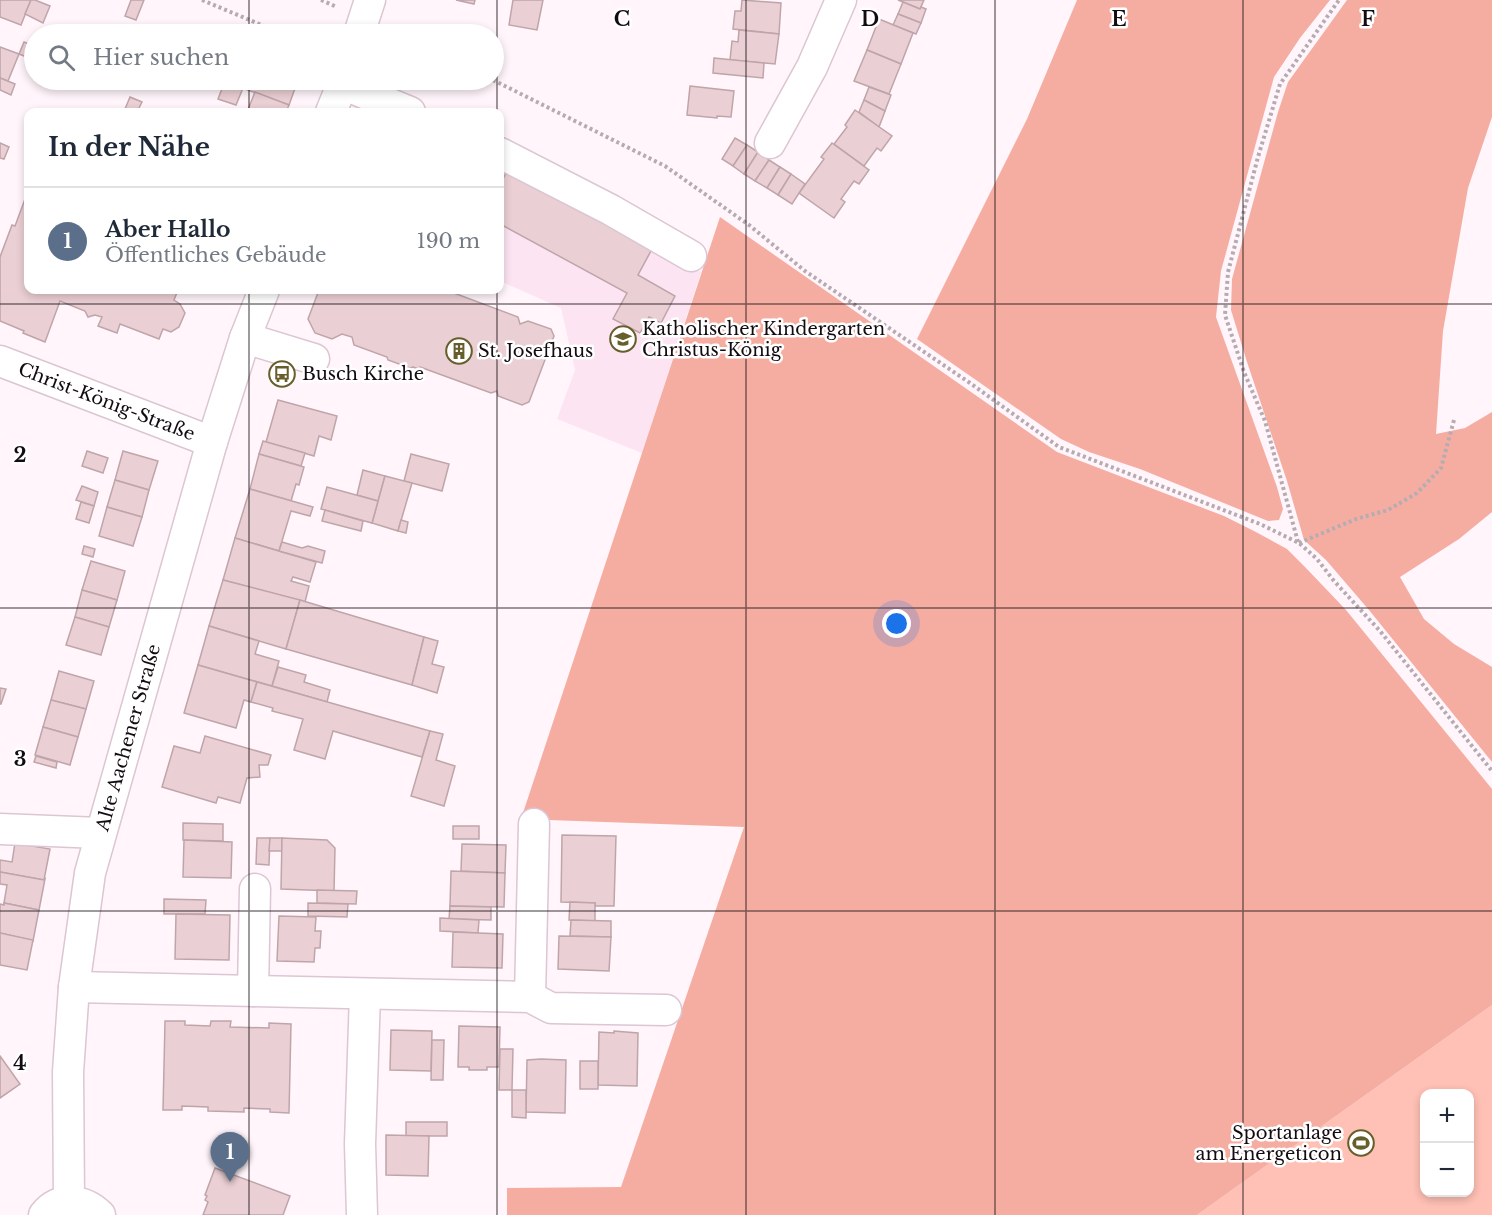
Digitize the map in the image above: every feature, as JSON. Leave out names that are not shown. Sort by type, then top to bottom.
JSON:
[{"type":"street","points":[[362,24],[370,0]]},
{"type":"street","points":[[770,143],[812,67],[841,0]]},
{"type":"street","points":[[333,108],[340,90]]},
{"type":"street","points":[[361,90],[401,108]]},
{"type":"street","points":[[504,155],[611,210],[691,256]]},
{"type":"street","name":"Alte Aachener Straße","points":[[56,1208],[74,987],[90,873],[212,442],[245,338],[262,294]]},
{"type":"street","points":[[245,338],[314,359]]},
{"type":"street","name":"Christ-König-Straße","points":[[0,361],[212,442]]},
{"type":"street","points":[[530,997],[534,824]]},
{"type":"street","points":[[0,829],[100,833]]},
{"type":"street","points":[[253,991],[255,889]]},
{"type":"street","points":[[74,987],[530,997],[551,1008],[666,1010]]},
{"type":"street","points":[[362,1205],[360,1144],[365,994]]},
{"type":"street","points":[[56,1208],[80,1202],[90,1206],[100,1215]]},
{"type":"path","points":[[202,0],[259,24]]},
{"type":"path","points":[[1299,543],[1265,421],[1244,372],[1225,315],[1228,272],[1280,84],[1339,0]]},
{"type":"path","points":[[504,86],[665,166],[749,225],[805,271],[970,383],[1059,447],[1260,524],[1299,543],[1317,559],[1380,631],[1492,771]]},
{"type":"path","points":[[1299,543],[1356,519],[1388,510],[1417,493],[1441,468],[1454,420]]},
{"type":"shaded area","points":[[1077,0],[1330,0],[1300,38],[1274,77],[1221,271],[1216,317],[1277,487],[1283,509],[1279,520],[1268,521],[1061,439],[917,339],[1027,119]]},
{"type":"shaded area","points":[[1347,0],[1492,0],[1492,117],[1468,188],[1443,331],[1436,434],[1465,428],[1492,412],[1492,512],[1459,539],[1400,577],[1424,619],[1454,644],[1492,667],[1492,762],[1369,610],[1326,560],[1304,540],[1231,310],[1232,279],[1288,82]]},
{"type":"shaded area","name":"Katholischer Kindergarten Christus-König","points":[[504,167],[701,272],[642,453],[557,419],[575,370],[561,308],[504,283]]},
{"type":"shaded area","points":[[720,217],[1057,452],[1224,516],[1287,549],[1346,610],[1492,789],[1492,1005],[1197,1215],[507,1215],[507,1188],[621,1187],[744,827],[521,819]]},
{"type":"shaded area","name":"Sportanlage am Energeticon","points":[[1492,1005],[1492,1215],[1197,1215]]},
{"type":"building","points":[[0,0],[31,0],[21,25],[0,17]]},
{"type":"building","points":[[31,0],[50,6],[43,23],[25,14]]},
{"type":"building","points":[[131,0],[144,0],[136,20],[125,16]]},
{"type":"building","points":[[456,0],[475,0],[474,4]]},
{"type":"building","points":[[513,0],[543,0],[537,30],[509,25]]},
{"type":"building","points":[[742,0],[781,3],[779,34],[733,29],[735,11],[741,11]]},
{"type":"building","points":[[898,0],[924,0],[920,9]]},
{"type":"building","points":[[903,2],[926,9],[921,23],[898,14]]},
{"type":"building","points":[[898,14],[921,23],[916,34],[893,25]]},
{"type":"building","points":[[879,19],[913,33],[901,64],[867,50]]},
{"type":"building","points":[[739,30],[779,34],[775,64],[730,60],[732,41],[738,42]]},
{"type":"building","points":[[24,42],[24,56],[19,54]]},
{"type":"building","points":[[0,47],[19,54],[8,81],[0,78]]},
{"type":"building","points":[[867,50],[901,64],[889,94],[854,81]]},
{"type":"building","points":[[714,58],[764,63],[763,78],[713,73]]},
{"type":"building","points":[[0,78],[15,84],[11,95],[0,90]]},
{"type":"building","points":[[690,86],[734,91],[731,117],[687,115]]},
{"type":"building","points":[[869,87],[891,95],[885,111],[864,100]]},
{"type":"building","points":[[222,90],[242,90],[236,105],[218,99]]},
{"type":"building","points":[[248,90],[294,90],[289,105]]},
{"type":"building","points":[[255,92],[289,105],[288,108],[249,108]]},
{"type":"building","points":[[130,97],[142,102],[139,108],[125,108]]},
{"type":"building","points":[[864,100],[885,111],[879,127],[859,112]]},
{"type":"building","points":[[855,110],[892,136],[881,151],[877,148],[864,166],[834,144],[847,127],[845,125]]},
{"type":"building","points":[[735,138],[747,145],[733,166],[722,159]]},
{"type":"building","points":[[0,143],[9,147],[4,159],[0,158]]},
{"type":"building","points":[[832,143],[869,170],[859,184],[854,181],[841,199],[845,202],[834,218],[799,193],[824,159],[821,157]]},
{"type":"building","points":[[747,145],[758,152],[744,174],[733,166]]},
{"type":"building","points":[[758,152],[769,160],[755,181],[744,174]]},
{"type":"building","points":[[769,160],[780,167],[767,188],[755,181]]},
{"type":"building","points":[[780,167],[791,174],[778,195],[767,188]]},
{"type":"building","points":[[507,171],[652,249],[638,275],[675,296],[661,323],[649,317],[640,333],[613,319],[627,293],[504,226],[504,177]]},
{"type":"building","points":[[791,174],[805,184],[792,204],[778,195]]},
{"type":"building","points":[[24,202],[24,294],[176,294],[174,300],[180,304],[185,313],[179,327],[171,332],[163,329],[159,339],[120,324],[117,333],[98,326],[102,317],[95,315],[88,317],[85,311],[60,301],[45,342],[0,321],[0,257],[12,225],[15,226]]},
{"type":"building","name":"St. Josefhaus","points":[[317,294],[457,294],[518,317],[520,324],[528,321],[551,329],[554,336],[529,402],[522,405],[498,396],[497,391],[491,393],[420,367],[419,369],[410,368],[388,360],[387,357],[354,345],[352,337],[342,334],[332,339],[315,333],[308,319]]},
{"type":"building","points":[[278,400],[337,416],[331,440],[319,436],[314,456],[266,442]]},
{"type":"building","points":[[263,441],[305,453],[301,466],[259,454]]},
{"type":"building","points":[[87,451],[108,458],[103,473],[82,466]]},
{"type":"building","points":[[123,451],[158,461],[149,490],[115,480]]},
{"type":"building","points":[[259,454],[304,467],[291,501],[250,489]]},
{"type":"building","points":[[411,454],[449,464],[442,491],[404,481]]},
{"type":"building","points":[[363,470],[385,476],[378,501],[357,495]]},
{"type":"building","points":[[385,476],[412,483],[398,531],[372,523]]},
{"type":"building","points":[[115,480],[149,490],[142,517],[107,507]]},
{"type":"building","points":[[82,486],[98,492],[94,506],[76,500]]},
{"type":"building","points":[[327,487],[378,501],[372,523],[321,509]]},
{"type":"building","points":[[250,489],[313,507],[310,516],[291,511],[279,551],[235,538]]},
{"type":"building","points":[[81,502],[94,506],[89,523],[76,519]]},
{"type":"building","points":[[107,507],[142,517],[133,546],[99,536]]},
{"type":"building","points":[[325,510],[363,521],[361,531],[322,521]]},
{"type":"building","points":[[401,520],[408,522],[406,533],[398,531]]},
{"type":"building","points":[[235,538],[316,562],[310,582],[293,577],[291,581],[309,586],[305,602],[223,580]]},
{"type":"building","points":[[282,542],[325,551],[322,563],[279,551]]},
{"type":"building","points":[[84,546],[95,549],[93,557],[82,554]]},
{"type":"building","points":[[91,561],[125,571],[117,600],[82,590]]},
{"type":"building","points":[[223,580],[300,600],[286,649],[209,626]]},
{"type":"building","points":[[82,590],[117,600],[109,627],[75,617]]},
{"type":"building","points":[[300,600],[424,637],[412,685],[286,649]]},
{"type":"building","points":[[75,617],[109,627],[101,655],[66,645]]},
{"type":"building","points":[[209,626],[259,641],[255,654],[279,661],[272,686],[198,665]]},
{"type":"building","points":[[424,637],[438,641],[432,664],[444,667],[437,693],[412,685]]},
{"type":"building","points":[[198,665],[257,682],[251,702],[244,700],[236,728],[184,713]]},
{"type":"building","points":[[278,667],[306,675],[304,682],[330,690],[327,702],[272,686]]},
{"type":"building","points":[[59,671],[94,681],[86,709],[51,700]]},
{"type":"building","points":[[257,682],[430,731],[422,757],[333,731],[325,759],[294,750],[303,719],[272,711],[273,708],[251,702]]},
{"type":"building","points":[[0,688],[6,689],[1,704],[0,704]]},
{"type":"building","points":[[51,700],[86,709],[78,737],[43,727]]},
{"type":"building","points":[[43,727],[78,737],[70,765],[35,755]]},
{"type":"building","points":[[430,731],[443,734],[436,760],[455,766],[444,806],[411,796]]},
{"type":"building","points":[[205,736],[271,755],[268,765],[259,765],[260,777],[247,778],[240,803],[218,797],[216,803],[162,787],[174,746],[200,753]]},
{"type":"building","points":[[36,756],[57,762],[56,768],[34,762]]},
{"type":"building","points":[[183,823],[223,824],[223,841],[183,840]]},
{"type":"building","points":[[453,826],[479,826],[479,839],[453,839]]},
{"type":"building","points":[[562,835],[616,836],[614,906],[561,902]]},
{"type":"building","points":[[257,838],[270,838],[269,865],[256,864]]},
{"type":"building","points":[[270,838],[282,838],[282,851],[269,851]]},
{"type":"building","points":[[282,838],[327,840],[335,848],[334,891],[281,889]]},
{"type":"building","points":[[184,840],[232,842],[231,878],[183,877]]},
{"type":"building","points":[[15,843],[50,849],[44,880],[0,872],[0,860],[12,862]]},
{"type":"building","points":[[462,844],[506,845],[505,873],[461,871]]},
{"type":"building","points":[[451,871],[505,873],[504,907],[450,906]]},
{"type":"building","points":[[0,872],[45,879],[39,910],[4,903],[7,885],[0,884]]},
{"type":"building","points":[[317,890],[357,891],[356,904],[317,903]]},
{"type":"building","points":[[164,899],[206,900],[205,914],[164,914]]},
{"type":"building","points":[[570,902],[595,903],[595,921],[569,920]]},
{"type":"building","points":[[4,903],[39,910],[33,941],[0,933],[0,904],[4,905]]},
{"type":"building","points":[[308,903],[348,904],[347,917],[308,916]]},
{"type":"building","points":[[450,906],[491,907],[491,920],[449,919]]},
{"type":"building","points":[[176,914],[230,915],[229,960],[175,959]]},
{"type":"building","points":[[279,916],[316,917],[315,931],[321,931],[320,948],[315,948],[314,962],[277,961]]},
{"type":"building","points":[[440,918],[479,920],[478,933],[440,931]]},
{"type":"building","points":[[571,920],[611,921],[611,937],[570,936]]},
{"type":"building","points":[[453,932],[503,934],[502,968],[452,967]]},
{"type":"building","points":[[0,933],[33,940],[27,970],[0,965]]},
{"type":"building","points":[[559,936],[611,937],[609,971],[558,969]]},
{"type":"building","points":[[165,1021],[185,1021],[185,1025],[210,1026],[211,1021],[231,1021],[230,1027],[269,1028],[269,1023],[291,1024],[289,1113],[270,1112],[270,1109],[244,1108],[244,1112],[208,1111],[208,1107],[182,1106],[182,1110],[163,1110]]},
{"type":"building","points":[[459,1026],[500,1027],[499,1067],[469,1070],[469,1067],[458,1067]]},
{"type":"building","points":[[391,1030],[432,1031],[431,1071],[390,1070]]},
{"type":"building","points":[[614,1031],[638,1033],[637,1086],[598,1085],[599,1032],[614,1033]]},
{"type":"building","points":[[432,1040],[444,1040],[443,1080],[431,1080]]},
{"type":"building","points":[[500,1049],[513,1049],[512,1090],[499,1090]]},
{"type":"building","points":[[0,1056],[20,1084],[0,1098]]},
{"type":"building","points":[[527,1060],[566,1060],[565,1113],[526,1112]]},
{"type":"building","points":[[580,1061],[598,1061],[598,1089],[580,1089]]},
{"type":"building","points":[[512,1090],[526,1090],[526,1118],[512,1117]]},
{"type":"building","points":[[406,1122],[447,1122],[447,1136],[406,1136]]},
{"type":"building","points":[[386,1135],[429,1136],[428,1176],[386,1175]]},
{"type":"building","points":[[215,1168],[290,1196],[283,1215],[203,1215],[208,1202],[205,1200],[207,1196],[205,1195]]},
{"type":"place","name":"Katholischer Kindergarten Christus-König","points":[[623,339]]},
{"type":"place","name":"St. Josefhaus","points":[[459,351]]},
{"type":"place","name":"Busch Kirche","points":[[282,374]]},
{"type":"place","name":"Sportanlage am Energeticon","points":[[1361,1143]]},
{"type":"place","name":"Aber Hallo","points":[[230,1182]]}]
